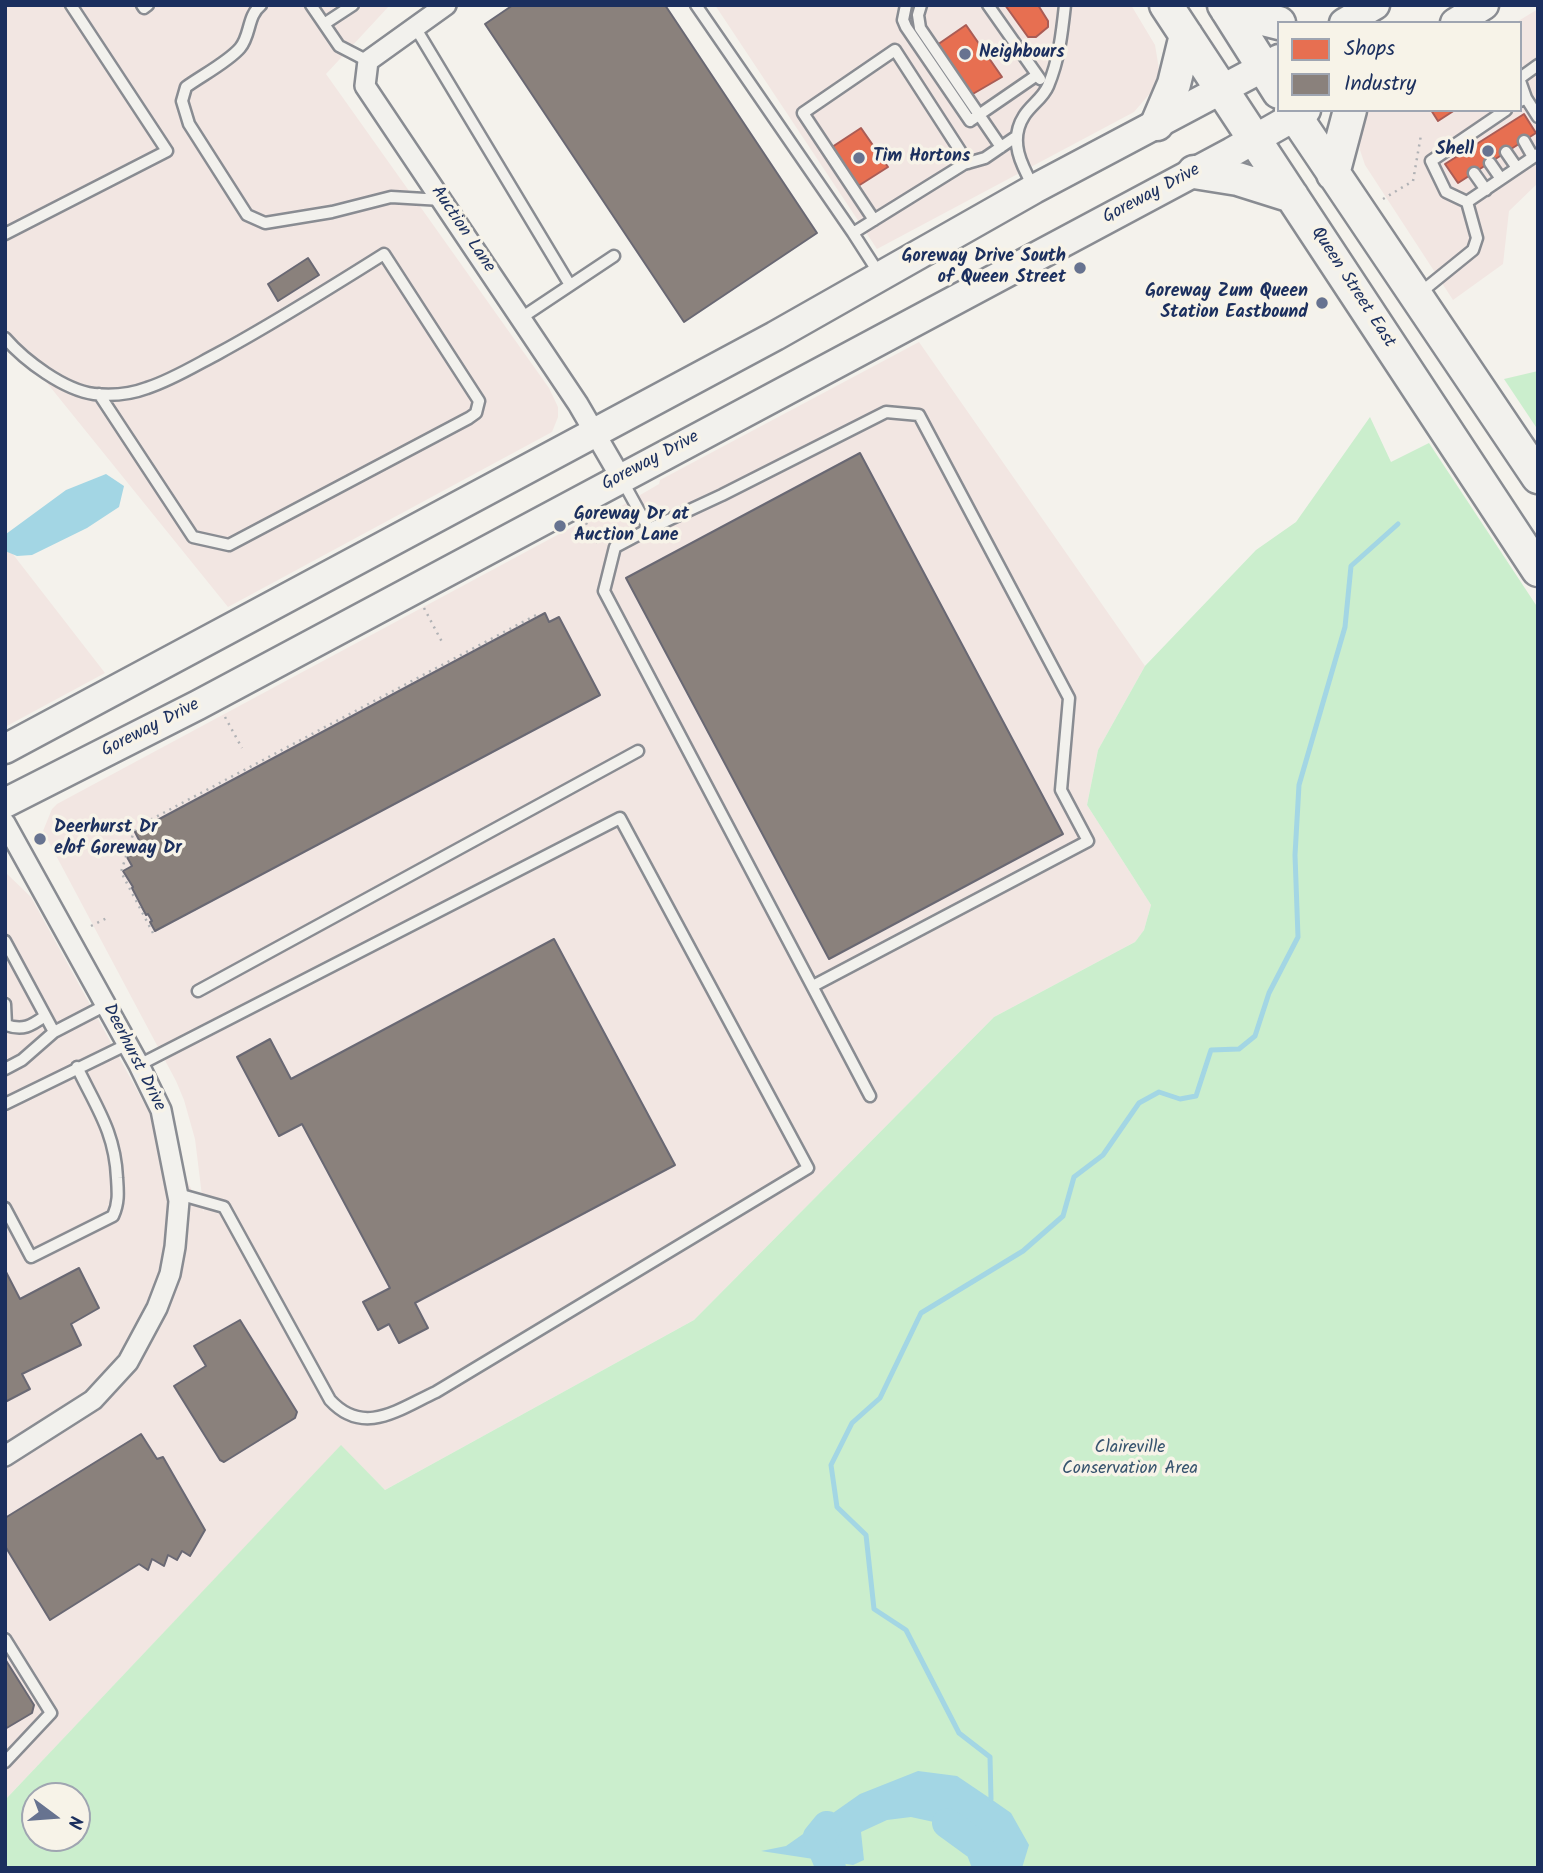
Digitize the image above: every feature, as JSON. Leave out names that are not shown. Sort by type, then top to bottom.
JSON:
[{"type":"main road","name":"Queen Street East","points":[[1166,5],[1538,570]]},
{"type":"main road","points":[[1347,21],[1375,5]]},
{"type":"main road","points":[[1458,21],[1484,5]]},
{"type":"main road","points":[[1225,7],[1277,22]]},
{"type":"main road","points":[[1225,7],[1277,82]]},
{"type":"main road","points":[[1157,124],[1174,84],[1186,35]]},
{"type":"main road","points":[[5,749],[775,336],[1034,189],[1222,89],[1277,92]]},
{"type":"main road","name":"Goreway Drive","points":[[5,803],[198,705],[1256,139],[1277,106]]},
{"type":"main road","points":[[1296,112],[1333,174],[1538,477]]},
{"type":"main road","points":[[1333,174],[1349,112]]},
{"type":"main road","points":[[1194,172],[1238,179],[1292,196]]},
{"type":"street","points":[[368,61],[446,5]]},
{"type":"street","name":"Auction Lane","points":[[368,61],[365,86],[521,318],[621,478]]},
{"type":"street","name":"Deerhurst Drive","points":[[5,823],[162,1110],[178,1193],[175,1247],[170,1274],[157,1308],[128,1362],[93,1400],[5,1456]]},
{"type":"lane","points":[[5,234],[167,150],[72,5]]},
{"type":"lane","points":[[142,5],[144,8],[148,5]]},
{"type":"lane","points":[[311,5],[339,46],[368,61]]},
{"type":"lane","points":[[324,24],[353,5]]},
{"type":"lane","points":[[696,5],[881,276]]},
{"type":"lane","points":[[906,5],[903,20],[906,27],[970,121],[1037,75]]},
{"type":"lane","points":[[921,5],[918,15],[920,28],[1001,147]]},
{"type":"lane","points":[[988,5],[1047,89]]},
{"type":"lane","points":[[1034,189],[1017,153],[1017,136],[1023,117],[1047,89],[1060,48],[1065,5]]},
{"type":"lane","points":[[255,7],[247,37],[239,50],[186,87],[182,101],[189,124],[247,215],[265,223],[332,212],[391,197],[442,200]]},
{"type":"lane","points":[[1003,27],[1014,19]]},
{"type":"lane","points":[[415,26],[570,285]]},
{"type":"lane","points":[[874,220],[803,113],[895,50],[968,163]]},
{"type":"lane","points":[[1522,77],[1538,65]]},
{"type":"lane","points":[[1523,99],[1538,117]]},
{"type":"lane","points":[[1416,296],[1473,250],[1477,238],[1467,202],[1446,192],[1431,161],[1503,112]]},
{"type":"lane","points":[[1506,112],[1511,122]]},
{"type":"lane","points":[[1488,122],[1494,132]]},
{"type":"lane","points":[[1470,135],[1476,144]]},
{"type":"lane","points":[[853,233],[968,163],[985,158],[1017,136]]},
{"type":"lane","points":[[1467,202],[1536,155],[1524,141]]},
{"type":"lane","points":[[1454,145],[1461,154]]},
{"type":"lane","points":[[1506,152],[1517,168]]},
{"type":"lane","points":[[1490,163],[1501,179]]},
{"type":"lane","points":[[1474,173],[1486,190]]},
{"type":"lane","points":[[5,338],[20,355],[79,389],[99,394],[129,393],[177,375],[288,315],[384,254],[479,401],[476,413],[469,418],[229,545],[193,537],[99,394]]},
{"type":"lane","points":[[521,318],[614,256]]},
{"type":"lane","points":[[813,986],[1087,841],[1061,790],[1069,698],[919,415],[886,412],[615,547],[604,591],[870,1096]]},
{"type":"lane","points":[[621,478],[649,529]]},
{"type":"lane","points":[[198,991],[638,751]]},
{"type":"lane","points":[[139,1065],[620,818],[807,1168],[436,1392],[379,1418],[360,1419],[341,1412],[322,1386],[224,1207],[178,1193]]},
{"type":"lane","points":[[5,941],[54,1032]]},
{"type":"lane","points":[[5,1004],[6,1025],[20,1029],[45,1016]]},
{"type":"lane","points":[[5,1069],[22,1060],[54,1032],[106,1005]]},
{"type":"lane","points":[[5,1104],[128,1044]]},
{"type":"lane","points":[[5,1208],[31,1256],[113,1216],[118,1203],[116,1153],[107,1127],[77,1067]]},
{"type":"lane","points":[[5,1639],[51,1713],[5,1762]]},
{"type":"path","points":[[1383,199],[1413,181],[1421,135]]},
{"type":"path","points":[[584,519],[604,553]]},
{"type":"path","points":[[423,605],[442,642]]},
{"type":"path","points":[[153,933],[121,872],[135,828],[538,614]]},
{"type":"path","points":[[223,713],[242,748]]},
{"type":"path","points":[[91,926],[107,918]]},
{"type":"shaded area","points":[[5,5],[390,5],[326,74],[549,388],[558,407],[558,417],[552,432],[228,607],[5,331]]},
{"type":"shaded area","points":[[715,5],[1131,5],[1155,45],[1159,69],[1153,90],[1134,112],[877,249]]},
{"type":"shaded area","points":[[1538,9],[1538,183],[1509,211],[1503,264],[1453,300],[1365,165],[1360,150],[1359,129],[1366,112],[1522,112],[1522,21],[1518,21]]},
{"type":"shaded area","points":[[919,342],[1145,666],[1098,750],[1087,805],[1151,905],[1144,930],[1135,942],[994,1017],[694,1320],[385,1490],[341,1446],[5,1800],[5,872],[31,897],[204,1212],[195,1139],[184,1100],[43,831],[52,809],[587,519],[599,519],[659,484],[660,480]]},
{"type":"shaded area","points":[[5,544],[105,673],[5,727]]},
{"type":"green space","points":[[1538,371],[1538,430],[1504,379]]},
{"type":"green space","name":"Claireville Conservation Area","points":[[1370,417],[1391,462],[1429,443],[1538,608],[1538,1868],[5,1868],[5,1800],[21,1783],[21,1852],[91,1852],[91,1782],[22,1782],[341,1445],[385,1490],[694,1320],[994,1017],[1135,942],[1144,930],[1151,905],[1087,805],[1098,750],[1145,666],[1256,550],[1296,522]]},
{"type":"water","points":[[106,474],[124,486],[119,507],[87,528],[32,555],[17,556],[5,551],[6,534],[66,490]]},
{"type":"water","points":[[918,1771],[957,1776],[1011,1813],[1029,1845],[1022,1868],[997,1868],[984,1850],[943,1824],[911,1817],[887,1820],[861,1832],[864,1860],[853,1865],[761,1851],[786,1846],[860,1794]]},
{"type":"building: Shops","points":[[1005,5],[1038,5],[1048,21],[1048,27],[1036,37],[1028,37]]},
{"type":"building: Shops","name":"Neighbours","points":[[966,25],[1002,77],[971,95],[937,45]]},
{"type":"building: Shops","points":[[1432,112],[1452,112],[1438,121]]},
{"type":"building: Shops","points":[[1524,114],[1536,133],[1458,183],[1445,164]]},
{"type":"building: Shops","name":"Tim Hortons","points":[[861,128],[888,167],[855,188],[829,149]]},
{"type":"building: Industry","points":[[513,5],[665,5],[817,233],[684,322],[485,24]]},
{"type":"building: Industry","points":[[308,258],[319,275],[278,301],[268,284]]},
{"type":"building: Industry","points":[[860,453],[1063,834],[829,959],[626,578]]},
{"type":"building: Industry","points":[[545,613],[549,622],[559,617],[600,695],[155,931],[123,871],[132,866],[127,857],[135,853],[131,845],[139,840],[135,832]]},
{"type":"building: Industry","points":[[554,939],[675,1165],[415,1303],[428,1328],[399,1343],[389,1324],[378,1330],[363,1302],[390,1288],[302,1124],[279,1136],[237,1057],[270,1039],[291,1079]]},
{"type":"building: Industry","points":[[79,1268],[99,1308],[71,1324],[81,1345],[22,1374],[30,1389],[5,1402],[5,1270],[20,1299]]},
{"type":"building: Industry","points":[[240,1320],[297,1412],[295,1418],[224,1462],[220,1460],[174,1386],[206,1366],[194,1346]]},
{"type":"building: Industry","points":[[141,1434],[157,1459],[163,1457],[205,1530],[190,1556],[182,1551],[177,1560],[168,1555],[164,1566],[152,1559],[148,1570],[139,1564],[50,1620],[5,1546],[5,1518]]},
{"type":"building: Industry","points":[[5,1659],[34,1705],[32,1713],[5,1729]]},
{"type":"waterway","points":[[991,1799],[990,1757],[959,1733],[906,1630],[874,1609],[866,1535],[837,1507],[831,1465],[852,1423],[880,1398],[921,1313],[1023,1251],[1063,1216],[1074,1177],[1103,1155],[1139,1103],[1159,1092],[1180,1099],[1196,1096],[1211,1050],[1239,1049],[1255,1036],[1269,993],[1298,937],[1295,855],[1299,785],[1345,627],[1351,566],[1398,524]]},
{"type":"waterway","points":[[947,1823],[980,1847],[988,1868]]},
{"type":"waterway","points":[[827,1826],[818,1837],[831,1868]]},
{"type":"place","name":"Neighbours","points":[[965,54]]},
{"type":"place","name":"Shell","points":[[1488,151]]},
{"type":"place","name":"Tim Hortons","points":[[859,158]]},
{"type":"place","name":"Goreway Drive South of Queen Street","points":[[1080,268]]},
{"type":"place","name":"Goreway Zum Queen Station Eastbound","points":[[1322,303]]},
{"type":"place","name":"Goreway Dr at Auction Lane","points":[[560,526]]},
{"type":"place","name":"Deerhurst Dr e/of Goreway Dr","points":[[40,839]]}]
